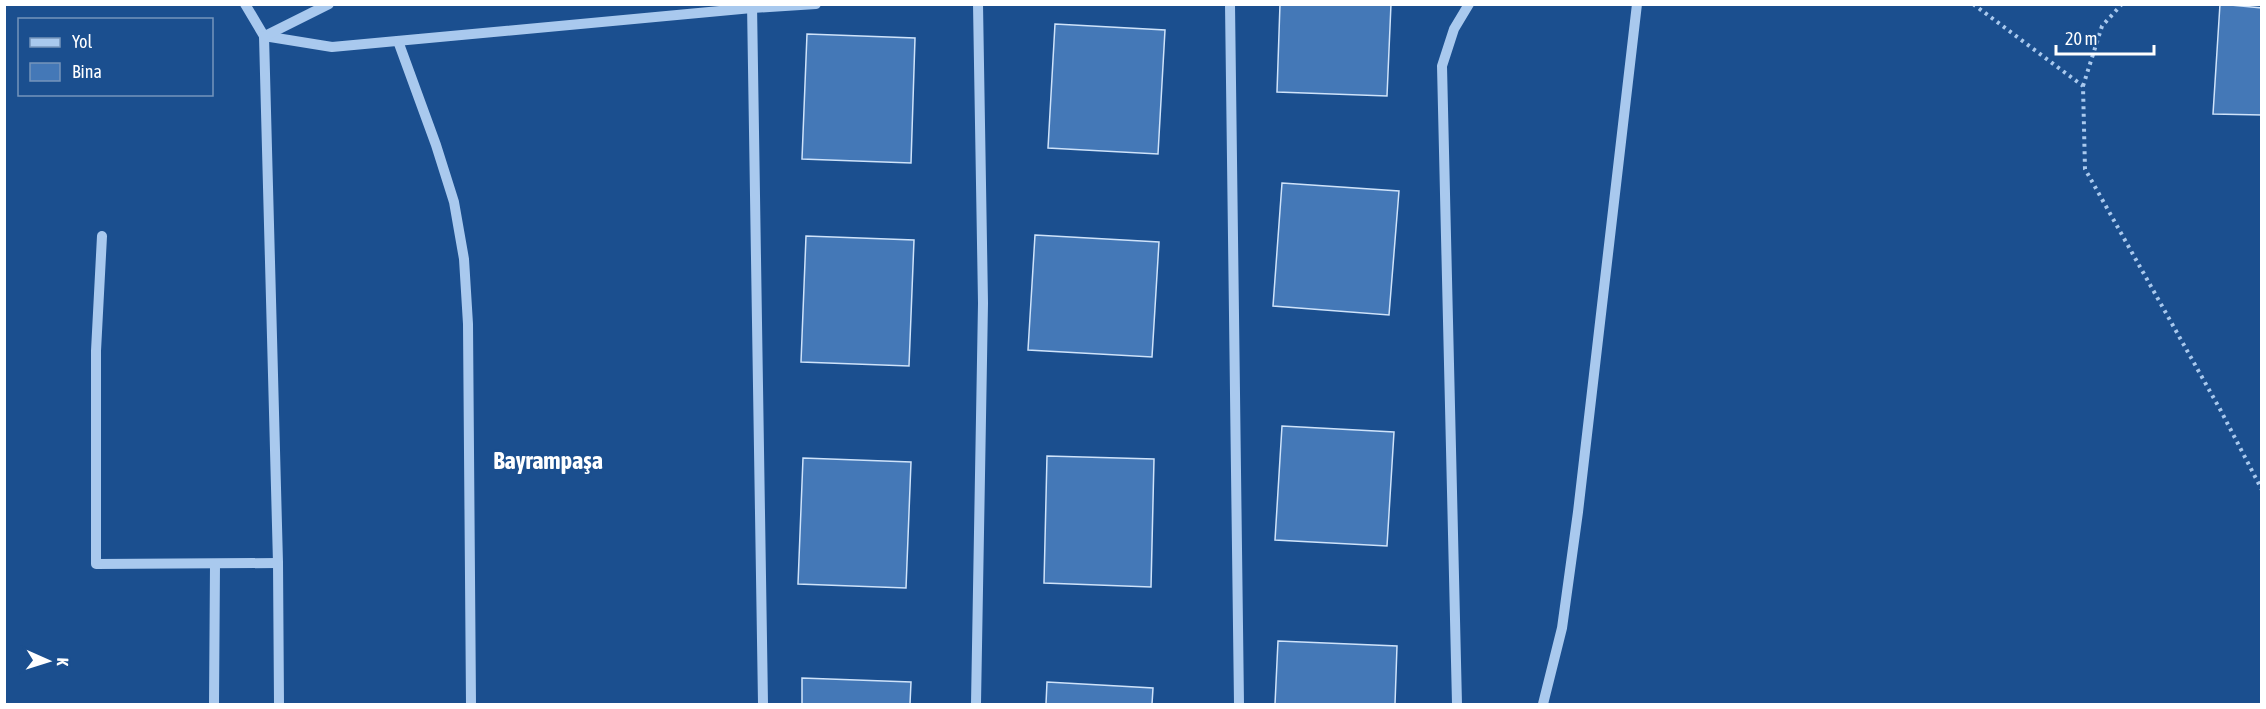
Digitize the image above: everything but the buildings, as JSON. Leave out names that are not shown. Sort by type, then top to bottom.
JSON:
[{"type":"street","points":[[244,4],[264,36],[278,563],[279,705]]},
{"type":"street","points":[[264,36],[328,4]]},
{"type":"street","points":[[264,36],[332,47],[752,6],[816,4]]},
{"type":"street","points":[[976,705],[983,303],[978,4]]},
{"type":"street","points":[[1230,4],[1239,705]]},
{"type":"street","points":[[1457,705],[1442,66],[1454,29],[1469,4]]},
{"type":"street","points":[[1543,705],[1562,628],[1637,4]]},
{"type":"street","points":[[752,6],[763,705]]},
{"type":"street","points":[[398,41],[454,202],[464,259],[468,324],[471,705]]},
{"type":"street","points":[[102,236],[96,351],[96,564],[278,563]]},
{"type":"street","points":[[214,705],[215,564]]},
{"type":"path","points":[[1973,4],[2083,86]]},
{"type":"path","points":[[2122,4],[2102,26],[2083,86],[2085,169],[2221,411],[2262,490]]},
{"type":"district","name":"Bayrampaşa","points":[[548,460]]}]
